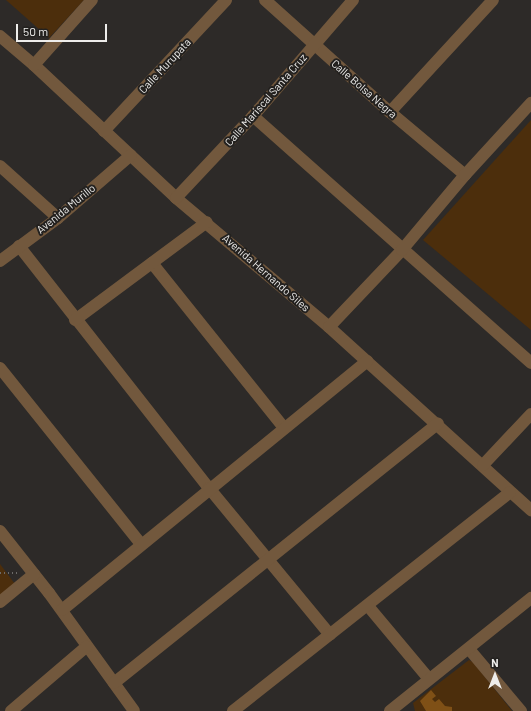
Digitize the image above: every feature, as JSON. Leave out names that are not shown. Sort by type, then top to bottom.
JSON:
[{"type":"street","points":[[34,64],[92,0]]},
{"type":"street","name":"Calle Murupata","points":[[104,131],[226,0]]},
{"type":"street","name":"Calle Bolsa Negra","points":[[265,0],[390,112],[465,175]]},
{"type":"street","name":"Calle Mariscal Santa Cruz","points":[[176,198],[253,116],[353,0]]},
{"type":"street","points":[[390,112],[493,0]]},
{"type":"street","name":"Avenida Hernando Siles","points":[[0,36],[34,64],[176,198],[207,222],[329,327],[438,423],[510,492],[531,510]]},
{"type":"street","points":[[329,327],[402,250],[465,175],[531,103]]},
{"type":"street","points":[[253,116],[402,250],[531,363]]},
{"type":"street","name":"Avenida Murillo","points":[[0,261],[58,218],[131,155]]},
{"type":"street","points":[[0,166],[58,218]]},
{"type":"street","points":[[75,320],[207,222]]},
{"type":"street","points":[[19,246],[75,320],[209,488],[330,634]]},
{"type":"street","points":[[152,263],[284,428]]},
{"type":"street","points":[[62,610],[209,488],[367,361]]},
{"type":"street","points":[[2,375],[141,544]]},
{"type":"street","points":[[483,465],[531,414]]},
{"type":"street","points":[[114,683],[268,561],[438,423]]},
{"type":"street","points":[[233,711],[330,634],[368,606],[510,492]]},
{"type":"street","points":[[0,531],[62,610],[86,647],[134,711]]},
{"type":"street","points":[[0,602],[32,572]]},
{"type":"street","points":[[398,709],[428,679],[469,649],[531,598]]},
{"type":"street","points":[[368,606],[428,679]]},
{"type":"street","points":[[11,711],[86,647]]},
{"type":"street","points":[[469,649],[521,711]]},
{"type":"path","points":[[0,573],[12,574],[32,572]]},
{"type":"shaded area","points":[[6,0],[84,0],[49,38]]},
{"type":"shaded area","points":[[531,120],[531,330],[423,240]]},
{"type":"shaded area","points":[[0,564],[15,584],[0,596]]},
{"type":"shaded area","points":[[469,660],[473,662],[512,711],[415,711],[413,703]]},
{"type":"building","points":[[431,690],[436,696],[432,699],[435,702],[439,699],[445,706],[452,707],[452,711],[426,711],[420,701]]}]
